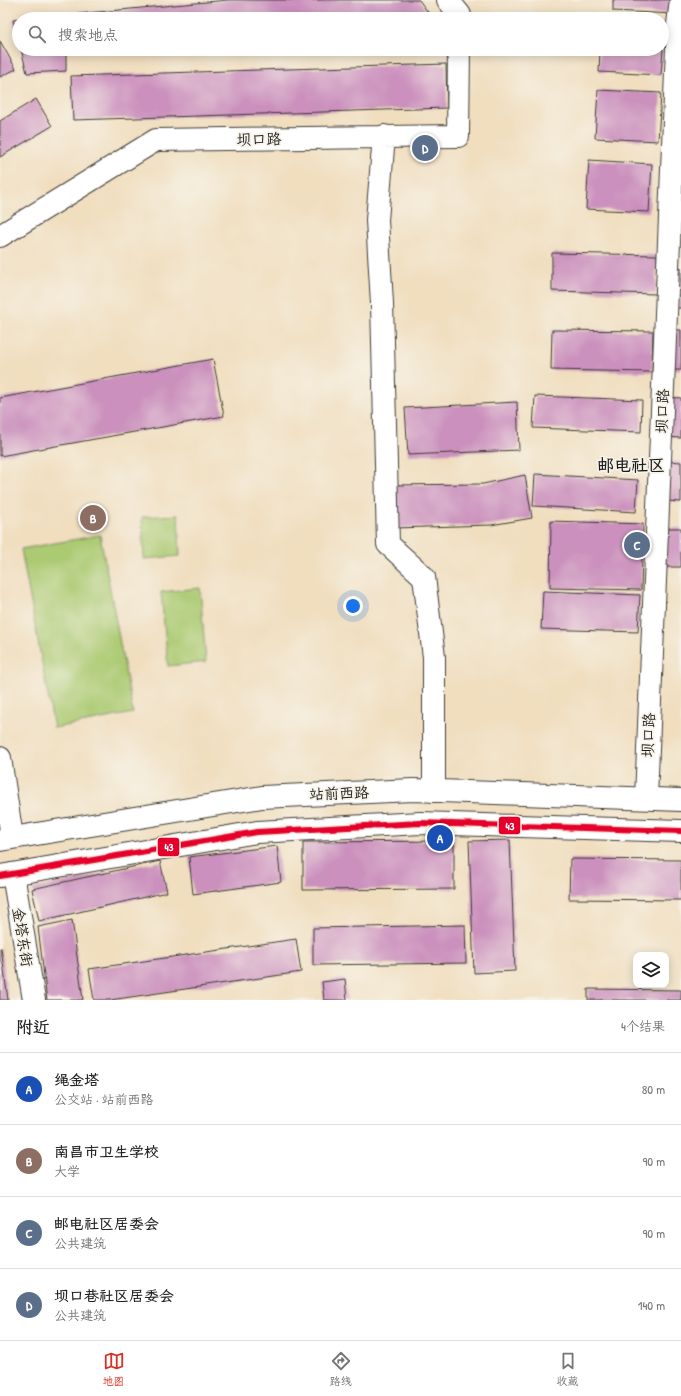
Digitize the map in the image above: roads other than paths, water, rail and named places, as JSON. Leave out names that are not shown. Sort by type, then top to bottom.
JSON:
[{"type":"main road","points":[[448,0],[458,12]]},
{"type":"main road","name":"坝口路","points":[[646,798],[678,24],[681,0]]},
{"type":"main road","name":"坝口路","points":[[0,236],[156,140],[458,136],[460,56]]},
{"type":"main road","points":[[384,136],[377,220],[382,303],[388,544],[424,576],[434,657],[434,791]]},
{"type":"main road","points":[[0,758],[6,838]]},
{"type":"main road","name":"站前西路","points":[[6,838],[262,797],[413,790],[681,800]]},
{"type":"main road","points":[[7,875],[257,832],[420,823],[681,831]]},
{"type":"main road","name":"金塔东街","points":[[7,875],[34,1000]]},
{"type":"place","name":"坝口巷社区居委会","points":[[425,148]]},
{"type":"place","name":"南昌市卫生学校","points":[[93,518]]},
{"type":"place","name":"邮电社区居委会","points":[[637,545]]},
{"type":"place","name":"绳金塔","points":[[440,838]]},
{"type":"district","name":"邮电社区","points":[[631,464]]}]
